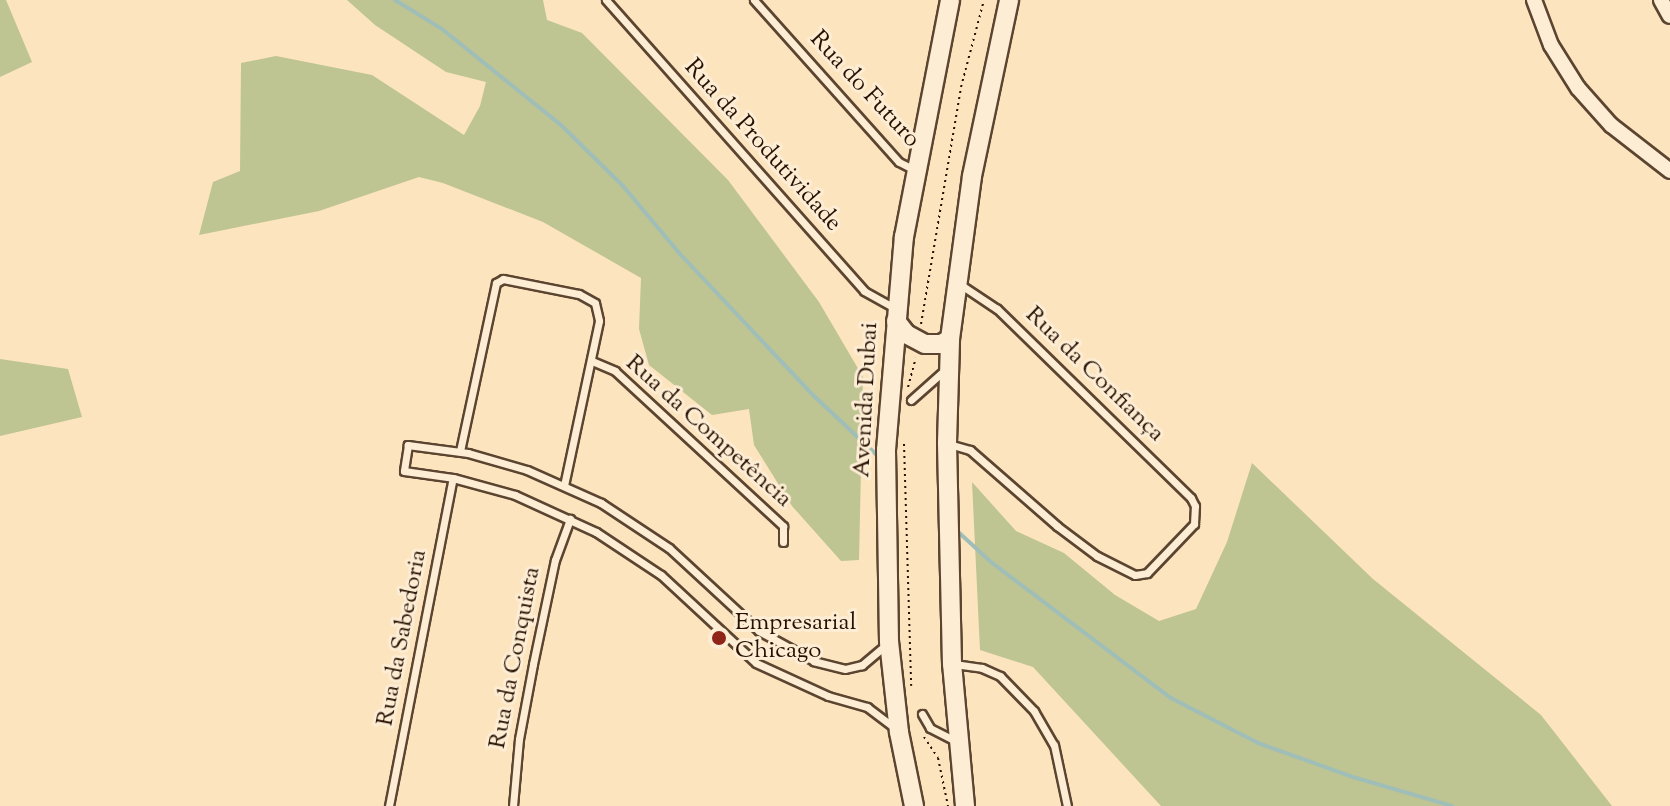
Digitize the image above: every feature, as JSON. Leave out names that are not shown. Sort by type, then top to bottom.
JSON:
[{"type":"street","name":"Avenida Dubai","points":[[914,806],[908,730],[889,642],[886,450],[896,315],[915,170],[950,0]]},
{"type":"street","points":[[965,806],[952,664],[947,443],[950,339],[956,282],[981,132],[1009,0]]},
{"type":"street","points":[[1534,0],[1551,45],[1578,88],[1611,125],[1670,171]]},
{"type":"street","points":[[1661,0],[1670,16]]},
{"type":"street","points":[[896,315],[906,334],[920,341],[941,344],[950,339]]},
{"type":"lane","name":"Rua da Produtividade","points":[[606,0],[864,291],[896,315]]},
{"type":"lane","name":"Rua do Futuro","points":[[754,0],[899,162],[915,170]]},
{"type":"lane","points":[[460,451],[496,283],[503,279],[579,294],[595,303],[599,321],[564,485]]},
{"type":"lane","name":"Rua da Confiança","points":[[947,443],[970,450],[1097,556],[1135,575],[1147,573],[1194,524],[1195,506],[997,309],[956,282]]},
{"type":"lane","name":"Rua da Competência","points":[[592,361],[615,371],[783,526],[783,542]]},
{"type":"lane","points":[[908,398],[949,366]]},
{"type":"lane","points":[[889,642],[862,665],[845,669],[823,664],[759,631],[669,548],[622,515],[527,470],[460,451],[408,445],[404,471],[453,478],[515,495],[570,519],[661,575],[756,663],[828,696],[867,707],[908,730]]},
{"type":"lane","name":"Rua da Sabedoria","points":[[389,806],[453,478]]},
{"type":"lane","name":"Rua da Conquista","points":[[513,806],[519,739],[533,664],[555,560],[570,519]]},
{"type":"lane","points":[[952,664],[982,668],[1000,676],[1034,711],[1054,745],[1067,806]]},
{"type":"lane","points":[[922,714],[930,728],[959,743]]},
{"type":"path","points":[[908,398],[920,341],[922,300],[961,87],[984,0]]},
{"type":"path","points":[[904,433],[911,694]]},
{"type":"path","points":[[908,730],[938,758],[948,806]]},
{"type":"green space","points":[[0,0],[6,0],[32,62],[0,77]]},
{"type":"green space","points":[[347,0],[543,0],[547,20],[582,33],[728,180],[819,302],[863,377],[859,560],[841,561],[792,506],[754,445],[749,409],[712,415],[649,365],[639,329],[641,278],[543,222],[443,183],[419,177],[319,211],[199,235],[213,182],[240,171],[241,63],[276,56],[372,75],[464,135],[480,106],[486,82],[446,72],[375,25]]},
{"type":"green space","points":[[0,359],[68,369],[82,417],[0,436]]},
{"type":"green space","points":[[1252,463],[1373,579],[1541,715],[1612,806],[1161,806],[1033,667],[980,650],[972,482],[1016,531],[1064,553],[1115,595],[1159,621],[1196,609],[1227,542]]},
{"type":"waterway","points":[[395,0],[442,29],[561,125],[623,186],[680,254],[814,396],[879,457]]},
{"type":"waterway","points":[[955,529],[991,562],[1171,698],[1258,743],[1353,777],[1452,806]]},
{"type":"place","name":"Empresarial Chicago","points":[[719,638]]}]
